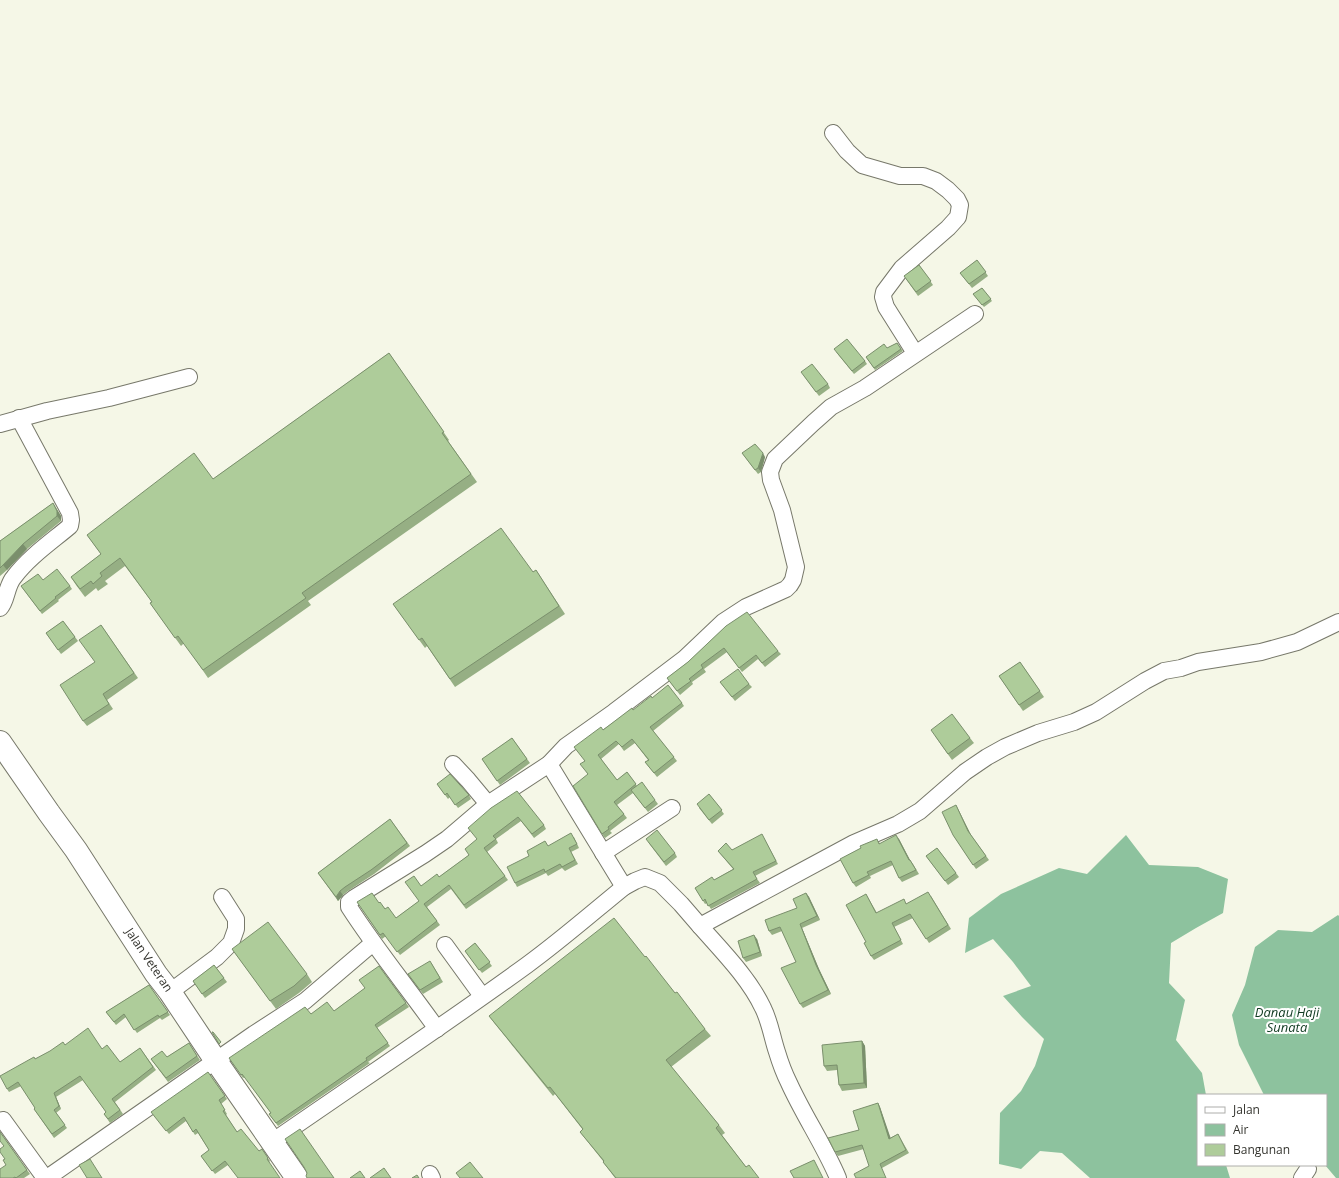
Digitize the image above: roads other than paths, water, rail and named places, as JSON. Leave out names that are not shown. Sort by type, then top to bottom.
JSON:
[{"type":"main road","name":"Jalan Veteran","points":[[0,742],[76,850],[156,974],[170,992],[297,1178]]},
{"type":"street","points":[[833,133],[847,151],[862,165],[884,170],[900,176],[923,176],[936,181],[957,199],[960,205],[958,217],[948,228],[902,268],[884,292],[883,297],[886,307],[915,353]]},
{"type":"street","points":[[437,1029],[373,943],[349,907],[349,902],[447,839],[488,804],[548,764],[566,746],[684,659],[723,622],[746,607],[786,589],[793,580],[796,567],[782,510],[771,480],[770,472],[775,459],[831,408],[865,388],[975,314]]},
{"type":"street","points":[[0,424],[47,411],[109,398],[189,377]]},
{"type":"street","points":[[0,608],[4,603],[8,588],[13,578],[24,565],[70,526],[71,520],[70,513],[19,418]]},
{"type":"street","points":[[700,926],[854,843],[898,824],[920,811],[965,772],[1005,747],[1025,738],[1074,722],[1096,712],[1144,681],[1164,671],[1181,668],[1198,662],[1261,652],[1296,642],[1339,622]]},
{"type":"street","points":[[452,764],[488,804]]},
{"type":"street","points":[[548,764],[624,887]]},
{"type":"street","points":[[603,853],[672,808]]},
{"type":"street","points":[[272,1142],[437,1029],[551,947],[624,887],[634,880],[645,877],[660,882],[700,926],[755,992],[772,1028],[777,1052],[789,1084],[831,1161],[838,1178]]},
{"type":"street","points":[[170,992],[217,957],[231,943],[236,929],[236,919],[222,897]]},
{"type":"street","points":[[4,1120],[46,1178],[254,1034],[305,1001],[373,943]]},
{"type":"street","points":[[445,945],[482,996]]},
{"type":"water","points":[[1126,835],[1149,865],[1198,867],[1228,879],[1223,913],[1171,943],[1169,983],[1185,1000],[1176,1040],[1202,1073],[1206,1094],[1197,1094],[1197,1166],[1226,1166],[1230,1178],[1090,1178],[1062,1153],[1040,1151],[1021,1169],[999,1164],[1000,1113],[1021,1091],[1035,1066],[1044,1039],[1003,996],[1031,986],[993,939],[965,953],[969,918],[1001,894],[1059,868],[1087,874]]},
{"type":"water","name":"Danau Haji Sunata","points":[[1338,915],[1339,916],[1339,1178],[1336,1178],[1326,1166],[1327,1094],[1264,1094],[1239,1045],[1232,1015],[1245,985],[1255,947],[1278,930],[1312,932]]}]
